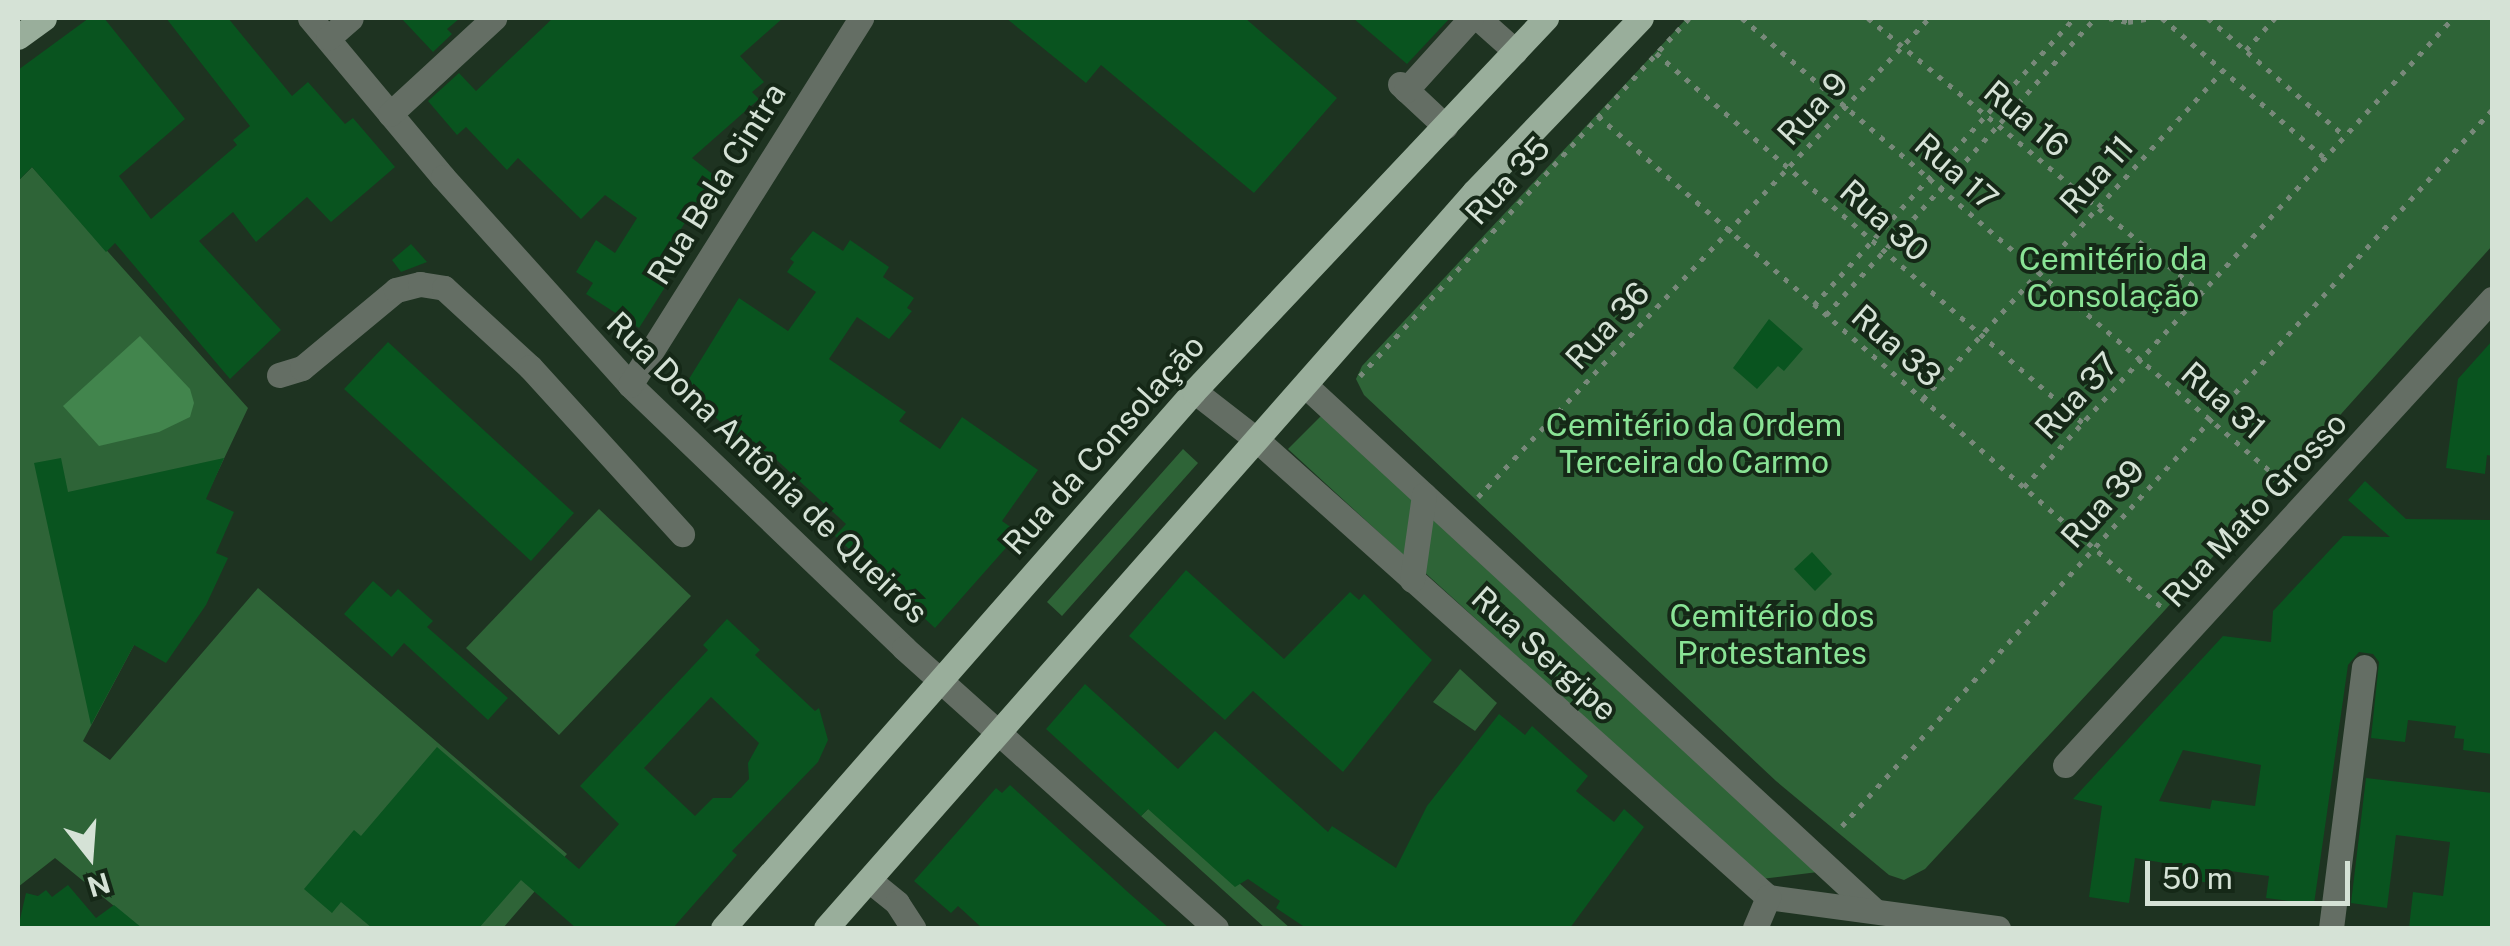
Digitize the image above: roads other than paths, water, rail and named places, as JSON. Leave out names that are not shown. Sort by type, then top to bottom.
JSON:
[{"type":"main road","points":[[18,37],[44,18]]},
{"type":"main road","name":"Rua da Consolação","points":[[723,928],[1194,392],[1546,18]]},
{"type":"main road","points":[[826,928],[1474,192],[1642,18]]},
{"type":"street","name":"Rua Dona Antônia de Queirós","points":[[310,18],[630,386],[939,680],[1216,928]]},
{"type":"street","points":[[328,38],[351,18]]},
{"type":"street","points":[[390,114],[494,18]]},
{"type":"street","name":"Rua Bela Cintra","points":[[630,386],[860,18]]},
{"type":"street","points":[[1444,126],[1403,87],[1474,18],[1515,51]]},
{"type":"street","points":[[279,375],[302,368],[396,290],[420,284],[444,288],[530,367],[682,534]]},
{"type":"street","name":"Rua Mato Grosso","points":[[2065,765],[2480,328],[2492,299]]},
{"type":"street","name":"Rua Sergipe","points":[[1306,386],[1875,911]]},
{"type":"street","name":"Rua Sergipe","points":[[1194,392],[1257,440],[1768,896]]},
{"type":"street","points":[[1412,580],[1424,495]]},
{"type":"street","points":[[2331,928],[2364,667]]},
{"type":"street","points":[[869,880],[897,903],[913,928]]},
{"type":"street","points":[[1755,928],[1768,896],[1875,911],[1907,922],[1998,928]]},
{"type":"park label","name":"Cemitério da Consolação","points":[[2113,278]]},
{"type":"park label","name":"Cemitério da Ordem Terceira do Carmo","points":[[1694,444]]},
{"type":"park label","name":"Cemitério dos Protestantes","points":[[1772,636]]}]
